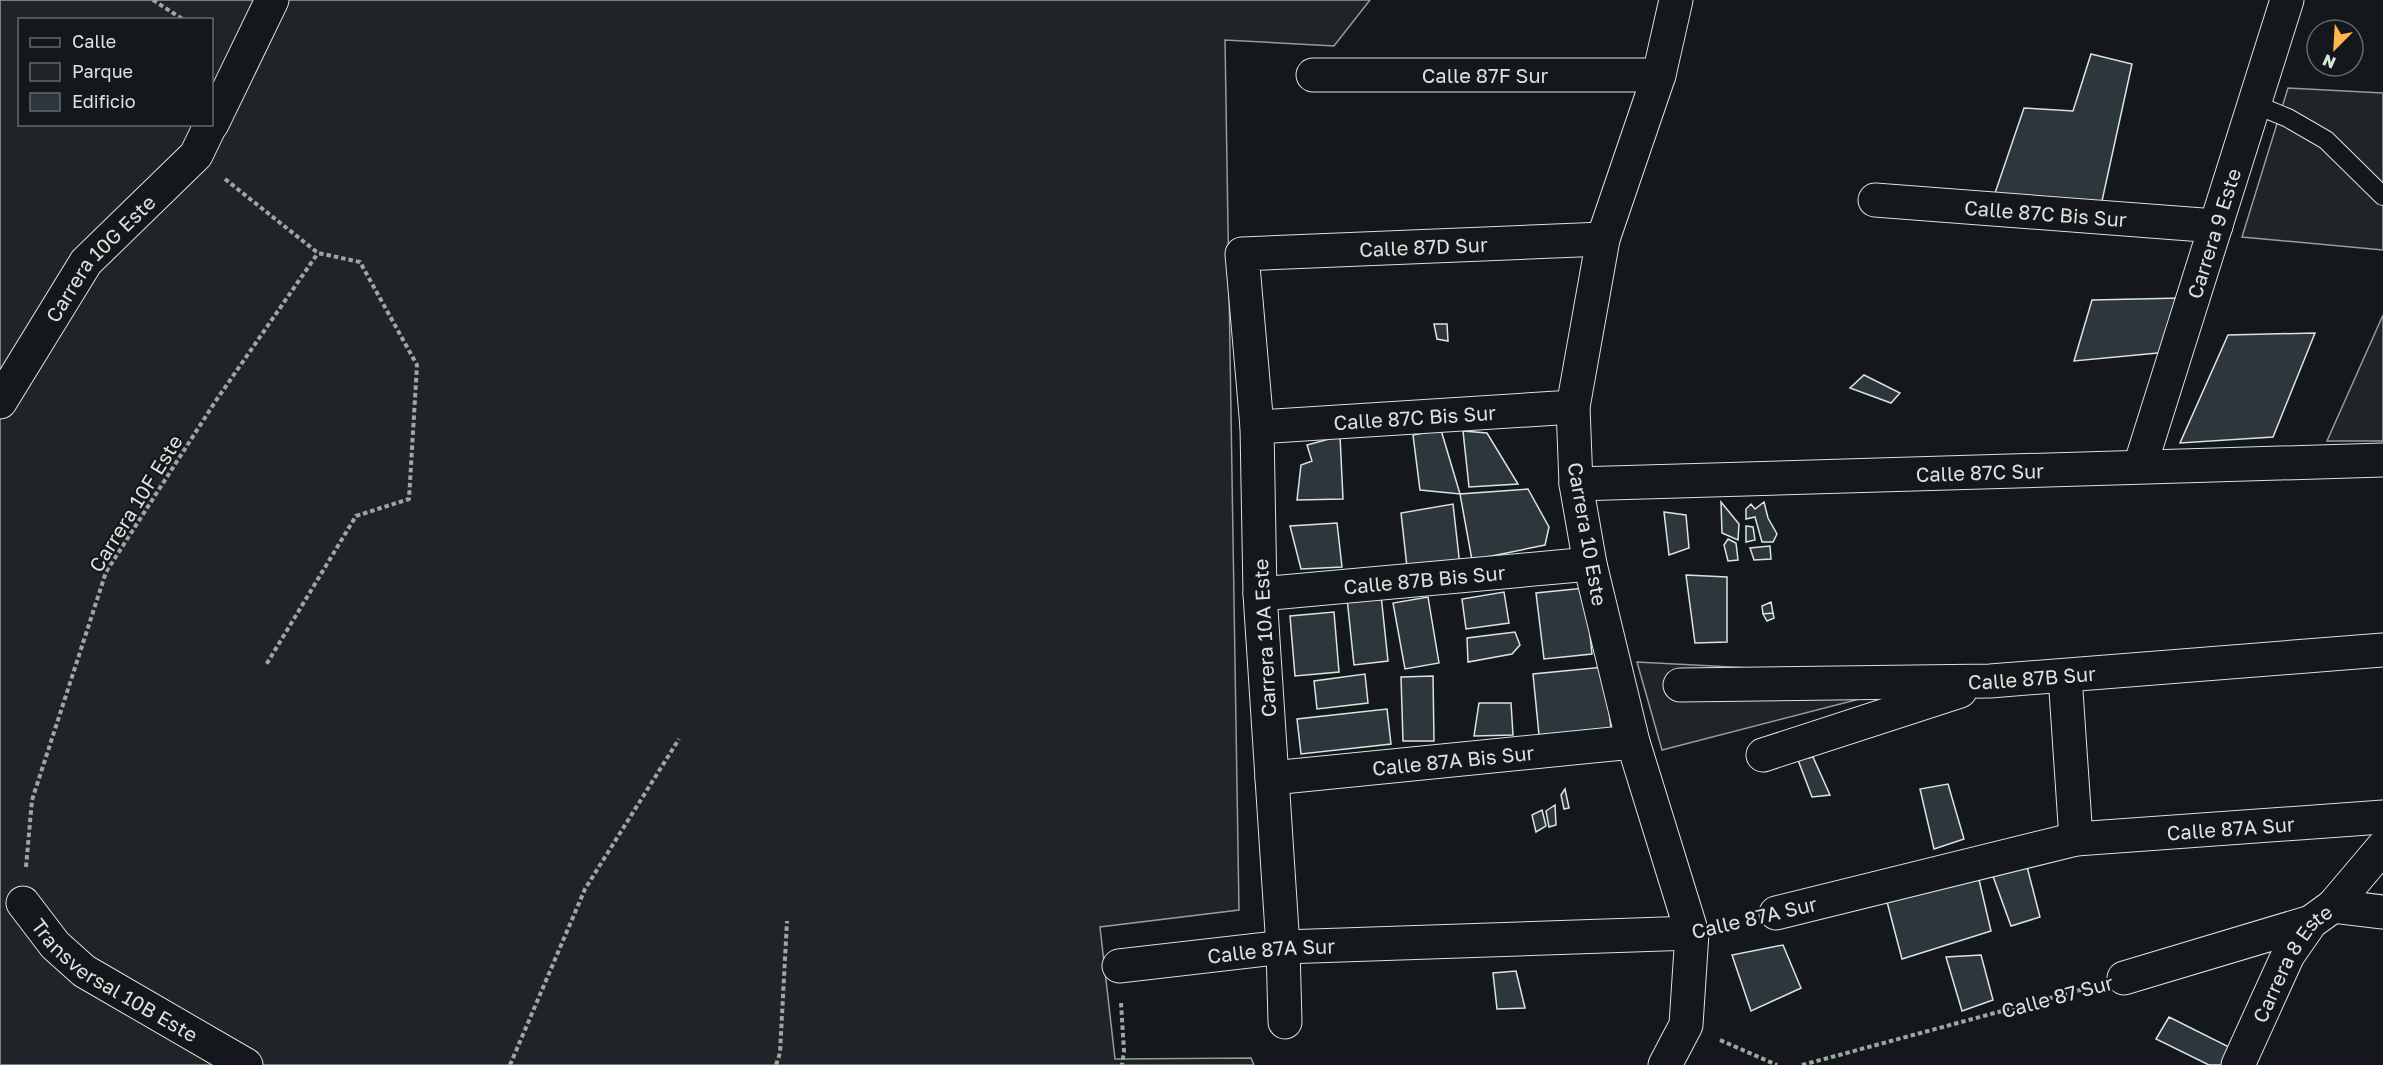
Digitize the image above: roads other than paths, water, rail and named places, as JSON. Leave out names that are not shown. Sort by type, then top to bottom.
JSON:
[{"type":"street","name":"Carrera 10G Este","points":[[213,120],[272,0]]},
{"type":"street","name":"Carrera 10 Este","points":[[1665,1065],[1686,1025],[1692,933],[1633,742],[1590,564],[1576,484],[1572,407],[1603,239],[1659,75],[1676,0]]},
{"type":"street","name":"Carrera 9 Este","points":[[2140,466],[2287,0]]},
{"type":"street","name":"Calle 87F Sur","points":[[1313,75],[1659,75]]},
{"type":"street","name":"Carrera 10G Este","points":[[0,402],[86,262],[196,156],[210,126]]},
{"type":"street","name":"Calle 87C Bis Sur","points":[[1875,200],[2216,226]]},
{"type":"street","name":"Calle 87D Sur","points":[[1242,254],[1603,239]]},
{"type":"street","name":"Carrera 10A Este","points":[[1242,254],[1257,427],[1260,594],[1283,947],[1285,1022]]},
{"type":"street","name":"Calle 87C Bis Sur","points":[[1257,427],[1572,407]]},
{"type":"street","name":"Calle 87C Sur","points":[[1576,484],[2383,460]]},
{"type":"street","name":"Calle 87B Bis Sur","points":[[1260,594],[1590,564]]},
{"type":"street","name":"Calle 87B Sur","points":[[1680,685],[1990,681],[2383,650]]},
{"type":"street","points":[[2065,676],[2076,839]]},
{"type":"street","points":[[1763,755],[1990,681]]},
{"type":"street","name":"Calle 87A Bis Sur","points":[[1272,778],[1633,742]]},
{"type":"street","name":"Calle 87A Sur","points":[[1776,913],[2076,839],[2383,818]]},
{"type":"street","name":"Carrera 8 Este","points":[[2238,1065],[2289,956],[2322,914],[2383,847]]},
{"type":"street","name":"Transversal 10B Este","points":[[23,903],[55,945],[84,971],[246,1065]]},
{"type":"street","name":"Calle 87 Sur","points":[[2124,978],[2322,914],[2383,912]]},
{"type":"street","name":"Calle 87A Sur","points":[[1119,966],[1283,947],[1692,933]]},
{"type":"lane","points":[[2254,104],[2288,118],[2326,141],[2383,196]]}]
